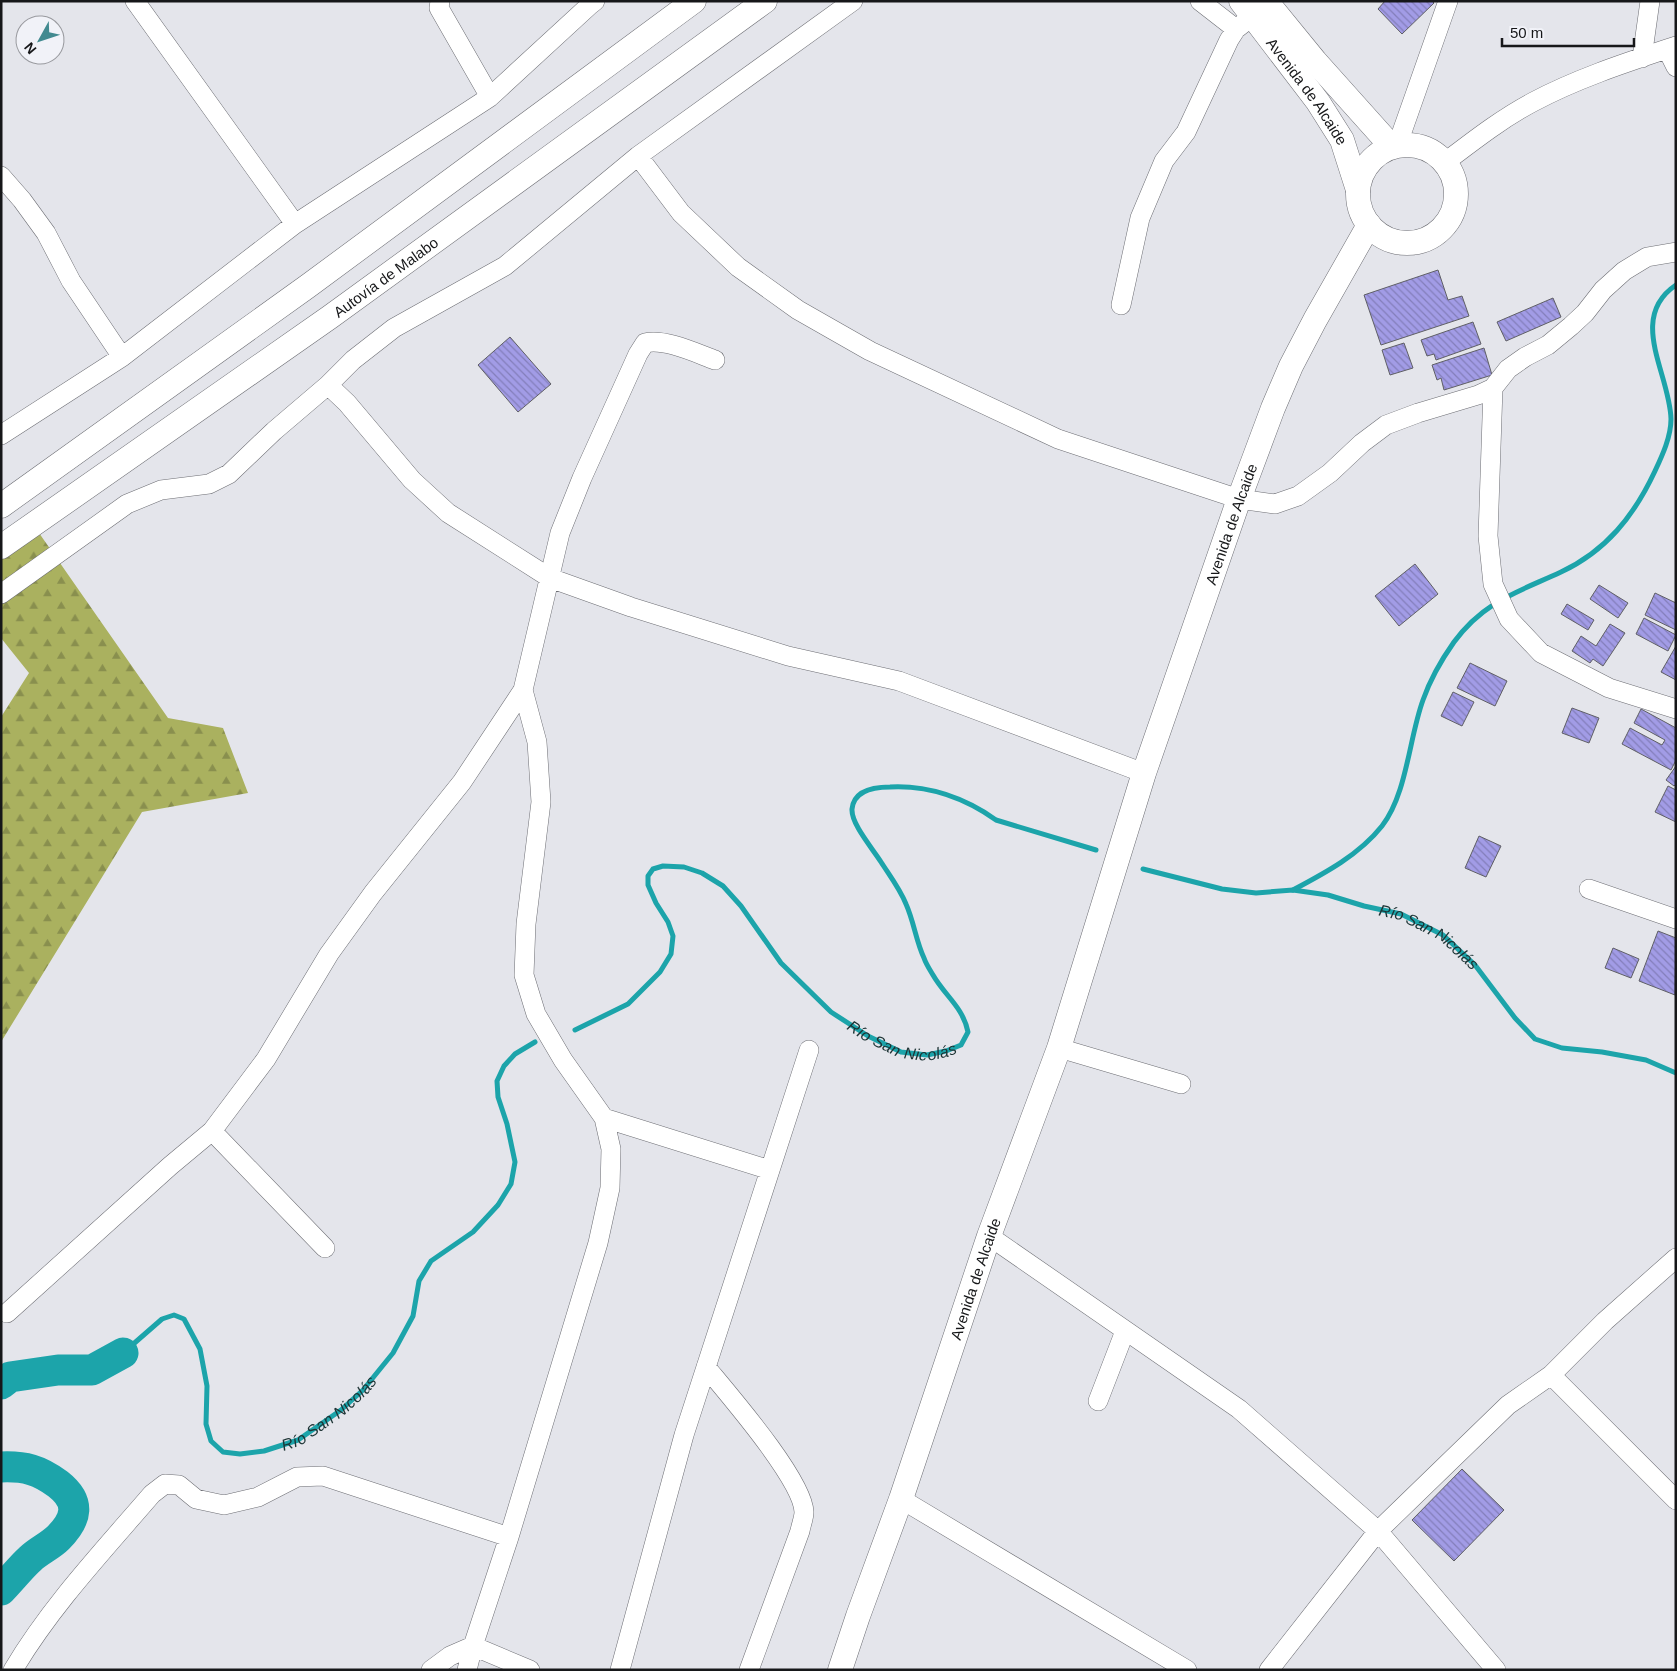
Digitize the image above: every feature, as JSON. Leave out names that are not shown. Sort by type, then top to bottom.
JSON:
[{"type":"main road","points":[[1,506],[308,286],[694,1]]},
{"type":"main road","name":"Autovía de Malabo","points":[[1,547],[330,317],[765,1]]},
{"type":"main road","name":"Avenida de Alcaide","points":[[1253,10],[1315,61],[1394,146]]},
{"type":"main road","name":"Avenida de Alcaide","points":[[1253,10],[1318,102],[1342,140],[1358,190]]},
{"type":"main road","points":[[1410,145],[1423,148],[1435,154],[1444,163],[1454,180],[1456,198],[1450,217],[1438,232],[1422,241],[1403,243],[1384,238],[1369,226],[1360,209],[1358,190],[1363,171],[1375,156],[1394,146],[1410,145]]},
{"type":"main road","name":"Avenida de Alcaide","points":[[840,1670],[901,1499],[989,1236],[1059,1048],[1144,773],[1239,499],[1290,366],[1369,226]]},
{"type":"street","points":[[135,1],[295,224]]},
{"type":"street","points":[[440,1],[440,8],[490,96]]},
{"type":"street","points":[[1,435],[122,356],[295,224],[490,96],[595,1]]},
{"type":"street","points":[[1,594],[127,504],[160,490],[209,484],[229,474],[274,430],[328,385],[354,360],[394,328],[505,266],[638,156],[853,1]]},
{"type":"street","points":[[1121,305],[1140,218],[1164,161],[1186,132],[1229,40],[1253,10],[1200,1]]},
{"type":"street","points":[[1394,146],[1448,1]]},
{"type":"street","points":[[1642,58],[1650,1]]},
{"type":"street","points":[[1444,163],[1494,125],[1534,101],[1578,81],[1672,48],[1676,67]]},
{"type":"street","points":[[638,156],[681,213],[738,268],[798,310],[870,351],[1058,439],[1239,499],[1275,504],[1298,496],[1330,473],[1362,443],[1386,425],[1418,412],[1478,395],[1493,388],[1508,369],[1525,357],[1548,345],[1571,326],[1585,313],[1603,290],[1624,271],[1647,257],[1676,252]]},
{"type":"street","points":[[1,176],[22,200],[46,233],[71,280],[122,356]]},
{"type":"street","points":[[7,1313],[170,1166],[212,1132],[266,1059],[328,954],[373,893],[462,782],[523,690],[560,533],[582,478],[638,354],[645,343],[659,342],[715,360]]},
{"type":"street","points":[[328,385],[352,409],[412,480],[448,513],[550,578],[631,608],[788,656],[899,681],[1144,773]]},
{"type":"street","points":[[1493,388],[1488,536],[1493,584],[1510,618],[1542,653],[1609,688],[1676,709]]},
{"type":"street","points":[[467,1670],[598,1243],[610,1188],[611,1150],[604,1118],[564,1060],[536,1014],[524,976],[526,924],[541,802],[537,742],[523,690]]},
{"type":"street","points":[[1589,889],[1676,919]]},
{"type":"street","points":[[1059,1048],[1182,1084]]},
{"type":"street","points":[[620,1670],[684,1435],[809,1050]]},
{"type":"street","points":[[604,1118],[770,1170]]},
{"type":"street","points":[[212,1132],[325,1248]]},
{"type":"street","points":[[989,1236],[1239,1409],[1378,1531],[1496,1670]]},
{"type":"street","points":[[1268,1670],[1378,1531],[1508,1405],[1550,1375],[1605,1321],[1676,1258]]},
{"type":"street","points":[[1098,1401],[1125,1331]]},
{"type":"street","points":[[706,1367],[766,1442],[796,1486],[804,1511],[800,1531],[749,1670]]},
{"type":"street","points":[[1550,1375],[1676,1500]]},
{"type":"street","points":[[13,1670],[29,1643],[80,1577],[152,1494],[165,1484],[179,1485],[196,1499],[224,1504],[258,1497],[297,1477],[323,1476],[509,1537]]},
{"type":"street","points":[[901,1499],[1187,1670]]},
{"type":"street","points":[[432,1670],[450,1656],[473,1646],[530,1670]]},
{"type":"green space","points":[[30,520],[168,718],[223,728],[248,793],[142,812],[1,1042],[1,717],[29,673],[1,638],[1,538]]},
{"type":"building","points":[[1385,1],[1432,1],[1434,3],[1402,34],[1378,9]]},
{"type":"building","points":[[1438,270],[1448,300],[1462,296],[1469,316],[1381,345],[1364,295]]},
{"type":"building","points":[[1553,298],[1561,317],[1506,341],[1497,322]]},
{"type":"building","points":[[1473,322],[1481,344],[1436,360],[1434,354],[1427,356],[1421,340]]},
{"type":"building","points":[[510,337],[551,384],[518,412],[478,365]]},
{"type":"building","points":[[1404,343],[1413,368],[1390,375],[1382,350]]},
{"type":"building","points":[[1484,348],[1492,375],[1444,390],[1441,378],[1437,380],[1432,365]]},
{"type":"building","points":[[1415,564],[1438,594],[1399,626],[1375,596]]},
{"type":"building","points":[[1599,585],[1628,603],[1618,618],[1590,599]]},
{"type":"building","points":[[1655,593],[1676,603],[1676,630],[1645,615]]},
{"type":"building","points":[[1567,604],[1594,620],[1588,630],[1561,614]]},
{"type":"building","points":[[1644,618],[1676,635],[1668,651],[1636,634]]},
{"type":"building","points":[[1610,624],[1625,633],[1603,666],[1593,659],[1590,663],[1572,651],[1581,636],[1596,646]]},
{"type":"building","points":[[1676,646],[1676,680],[1661,672]]},
{"type":"building","points":[[1470,663],[1507,681],[1495,706],[1457,688]]},
{"type":"building","points":[[1453,692],[1474,702],[1462,726],[1441,716]]},
{"type":"building","points":[[1572,708],[1599,718],[1589,743],[1562,733]]},
{"type":"building","points":[[1641,709],[1676,728],[1676,760],[1671,770],[1622,744],[1630,728],[1662,745],[1665,740],[1634,723]]},
{"type":"building","points":[[1676,766],[1676,784],[1674,786],[1666,780]]},
{"type":"building","points":[[1668,786],[1676,790],[1676,822],[1655,812]]},
{"type":"building","points":[[1479,836],[1501,846],[1486,877],[1465,868]]},
{"type":"building","points":[[1658,931],[1676,938],[1675,995],[1639,981]]},
{"type":"building","points":[[1613,948],[1639,959],[1631,978],[1605,968]]},
{"type":"building","points":[[1462,1469],[1504,1510],[1454,1561],[1412,1520]]},
{"type":"waterway","points":[[1293,890],[1352,855],[1382,826],[1397,798],[1418,715],[1426,692],[1445,655],[1465,628],[1490,607],[1503,599],[1561,572],[1592,554],[1617,530],[1638,503],[1658,465],[1669,433],[1671,419],[1669,402],[1655,348],[1653,330],[1654,314],[1662,298],[1676,285]]},
{"type":"waterway","name":"Río San Nicolás","points":[[575,1030],[628,1004],[660,972],[671,954],[673,936],[668,922],[656,903],[648,885],[648,876],[653,869],[663,866],[684,867],[702,873],[723,886],[741,906],[781,963],[831,1012],[868,1036],[901,1052],[927,1055],[946,1051],[961,1045],[968,1032],[966,1023],[926,962],[901,893],[855,822],[852,809],[857,798],[866,791],[884,787],[918,788],[946,794],[972,805],[996,820],[1096,850]]},
{"type":"waterway","name":"Río San Nicolás","points":[[1143,869],[1222,889],[1256,893],[1293,890],[1328,895],[1364,906],[1401,914],[1443,935],[1475,965],[1515,1018],[1535,1039],[1562,1048],[1602,1052],[1646,1060],[1676,1073]]},
{"type":"waterway","name":"Río San Nicolás","points":[[123,1353],[162,1319],[174,1315],[184,1319],[200,1349],[207,1386],[206,1424],[211,1441],[223,1452],[240,1454],[264,1451],[298,1440],[341,1410],[363,1390],[393,1353],[413,1316],[419,1281],[431,1261],[473,1232],[498,1205],[511,1184],[515,1162],[507,1124],[498,1097],[497,1081],[504,1066],[515,1054],[535,1042]]},
{"type":"waterway","name":"Río San Nicolás","points":[[1,1384],[10,1377],[58,1370],[92,1370],[123,1353]]},
{"type":"waterway","name":"Río San Nicolás","points":[[1,1467],[17,1467],[31,1470],[51,1479],[70,1497],[74,1511],[69,1524],[58,1538],[30,1559],[1,1590]]}]
